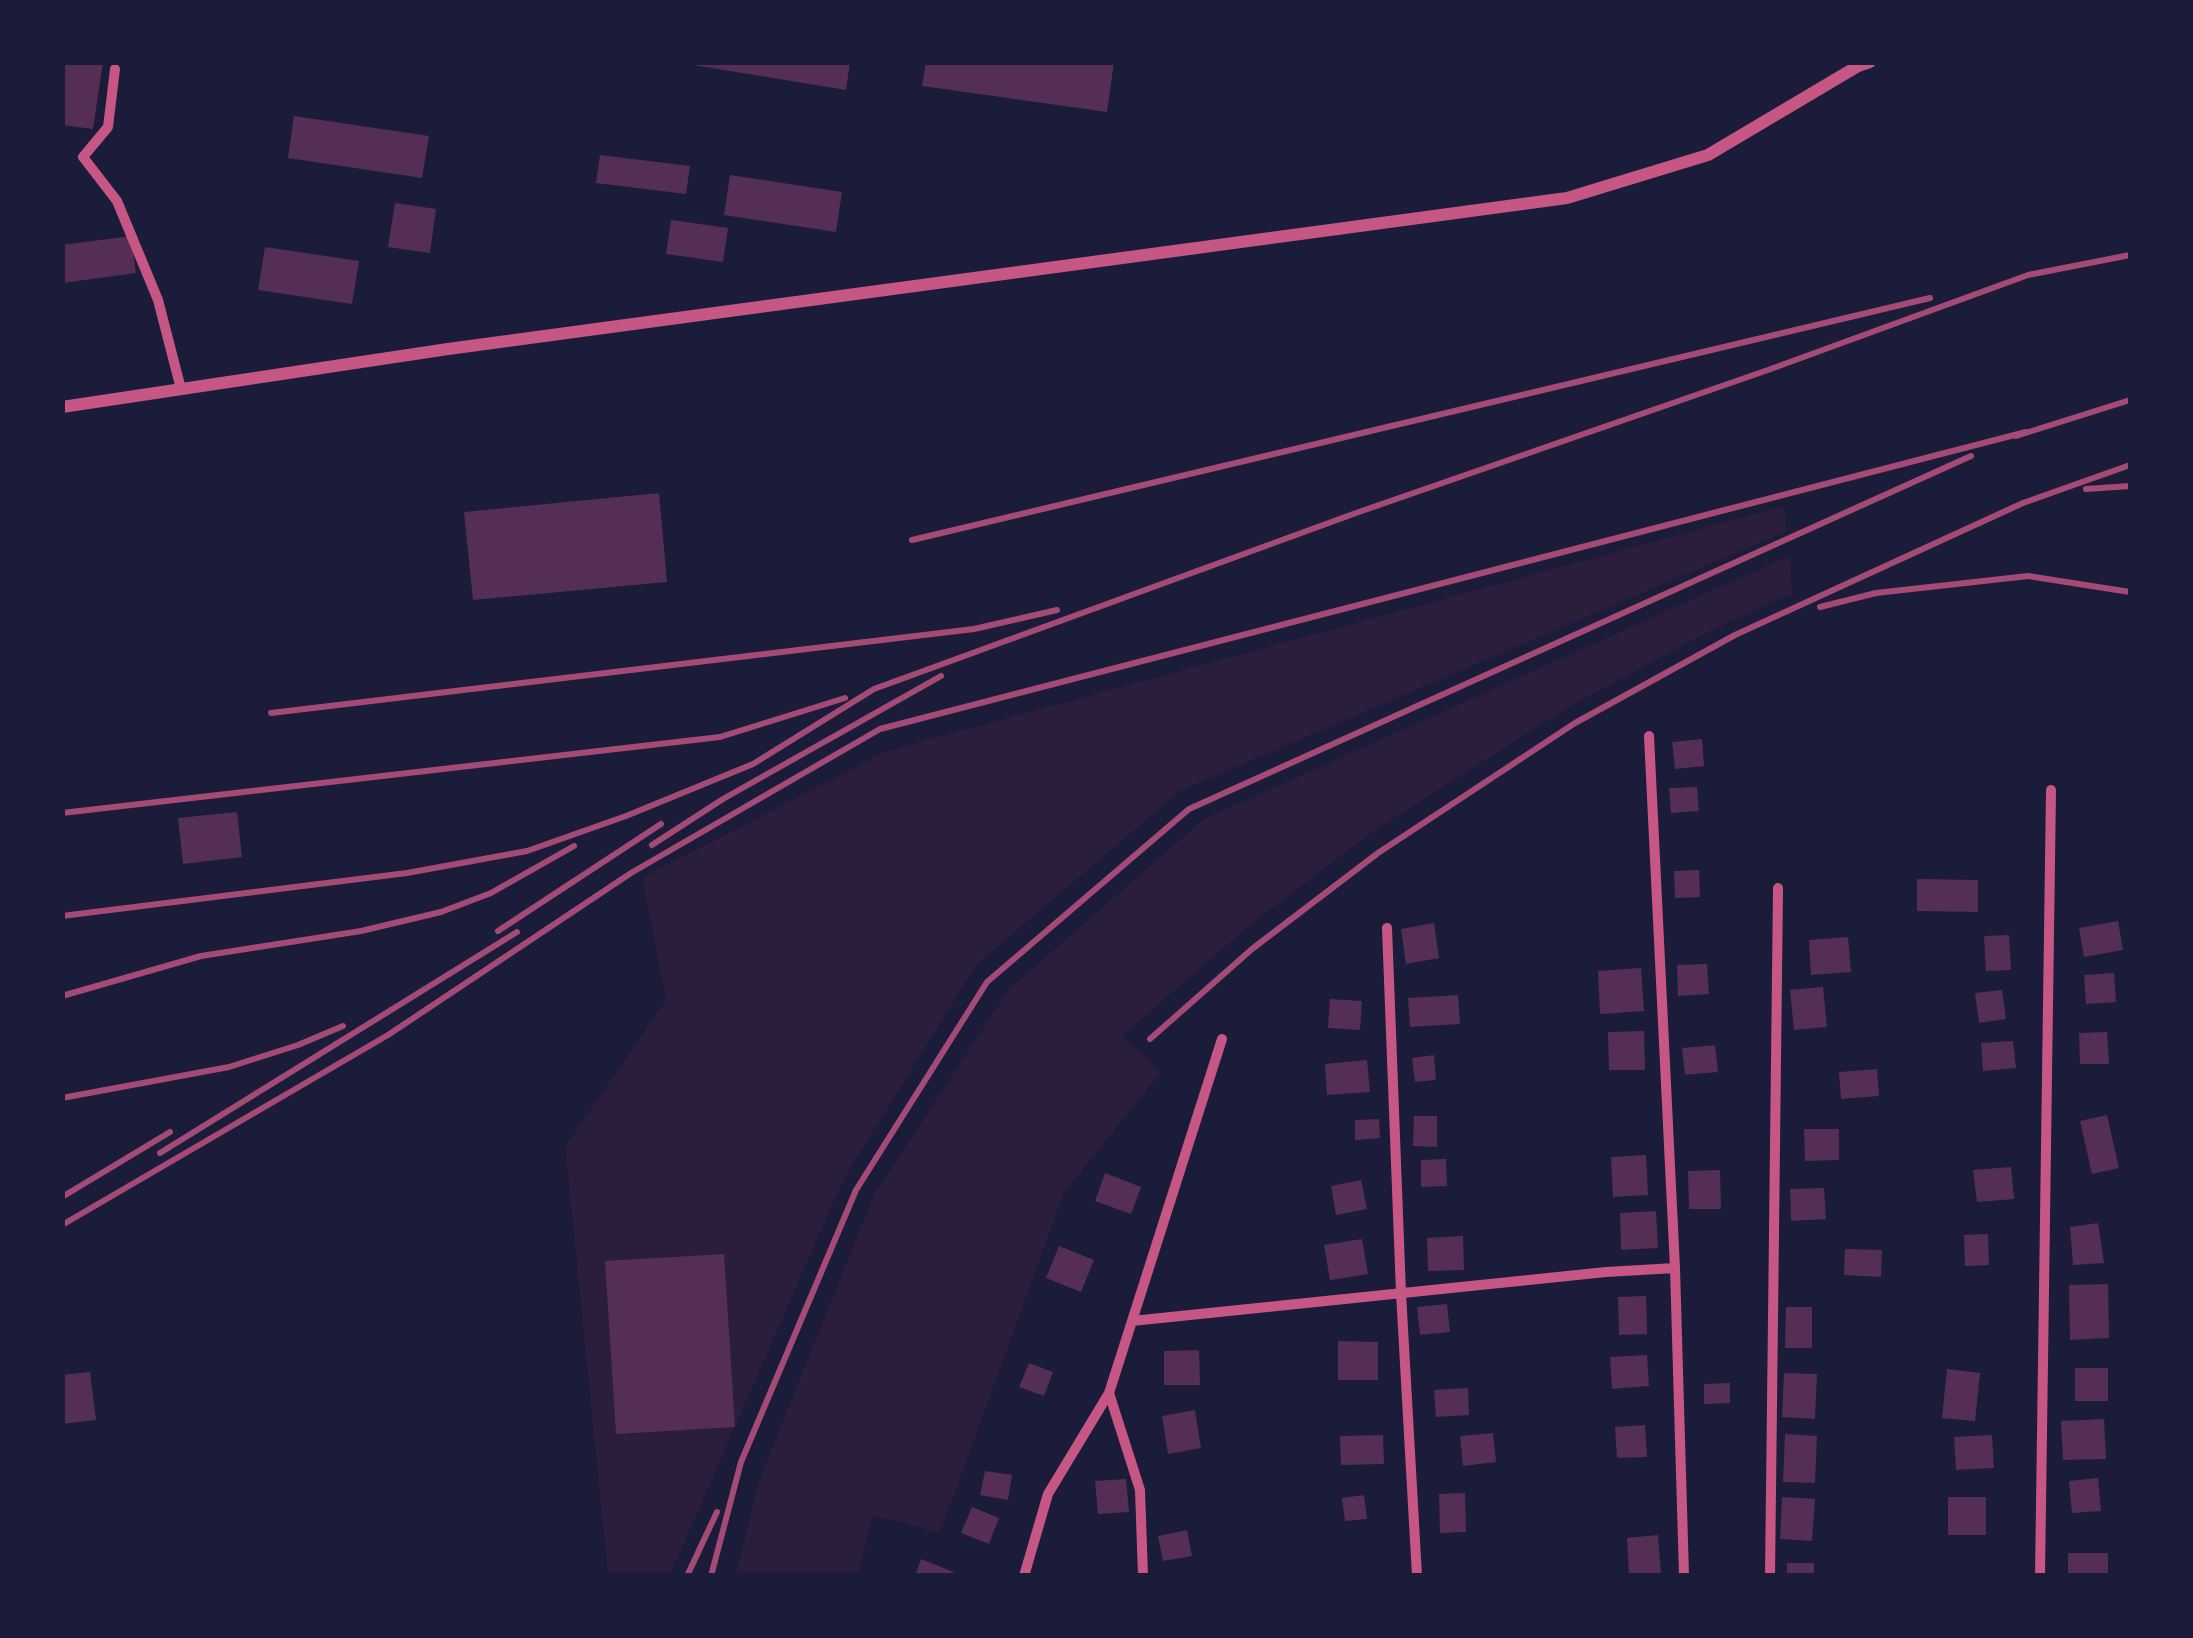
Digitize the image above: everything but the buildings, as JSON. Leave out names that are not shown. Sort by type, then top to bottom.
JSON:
[{"type":"street","points":[[62,407],[487,344],[1567,198],[1708,156],[1870,62]]},
{"type":"street","points":[[115,68],[108,127],[83,157],[117,201],[158,300],[182,388]]},
{"type":"street","points":[[1649,736],[1675,1268],[1684,1576]]},
{"type":"street","points":[[2040,1576],[2051,790]]},
{"type":"street","points":[[1770,1576],[1778,888]]},
{"type":"street","points":[[1387,928],[1401,1293],[1418,1576]]},
{"type":"street","points":[[1024,1576],[1048,1494],[1109,1393],[1222,1039]]},
{"type":"street","points":[[1132,1322],[1675,1268]]},
{"type":"street","points":[[1109,1393],[1140,1490],[1143,1576]]},
{"type":"shaded area","points":[[1784,506],[1787,531],[1180,791],[976,965],[843,1180],[670,1575],[608,1575],[565,1147],[666,1000],[642,878],[887,751]]},
{"type":"shaded area","points":[[1789,556],[1793,593],[1704,634],[1567,708],[1372,832],[1250,925],[1122,1036],[1161,1072],[1064,1193],[940,1533],[873,1515],[858,1575],[736,1575],[760,1478],[874,1195],[1009,989],[1204,819]]},
{"type":"railway","points":[[62,916],[407,873],[527,851],[753,764],[874,689],[2028,275],[2130,255]]},
{"type":"railway","points":[[912,540],[1930,298]]},
{"type":"railway","points":[[2016,436],[2130,400]]},
{"type":"railway","points":[[62,1225],[388,1035],[631,873],[880,729],[2026,432]]},
{"type":"railway","points":[[711,1576],[741,1462],[856,1190],[987,982],[1189,809],[1971,456]]},
{"type":"railway","points":[[1150,1039],[1252,949],[1378,853],[1575,723],[1735,635],[2023,503],[2130,465]]},
{"type":"railway","points":[[2086,489],[2130,486]]},
{"type":"railway","points":[[1820,607],[1876,593],[2028,576],[2130,592]]},
{"type":"railway","points":[[271,713],[974,629],[1057,610]]},
{"type":"railway","points":[[652,845],[723,799],[941,676]]},
{"type":"railway","points":[[62,813],[720,737],[845,698]]},
{"type":"railway","points":[[498,931],[661,824]]},
{"type":"railway","points":[[62,996],[201,956],[361,931],[441,912],[491,893],[574,846]]},
{"type":"railway","points":[[160,1153],[517,932]]},
{"type":"railway","points":[[62,1098],[229,1067],[343,1026]]},
{"type":"railway","points":[[62,1197],[170,1132]]},
{"type":"railway","points":[[687,1576],[717,1512]]}]
